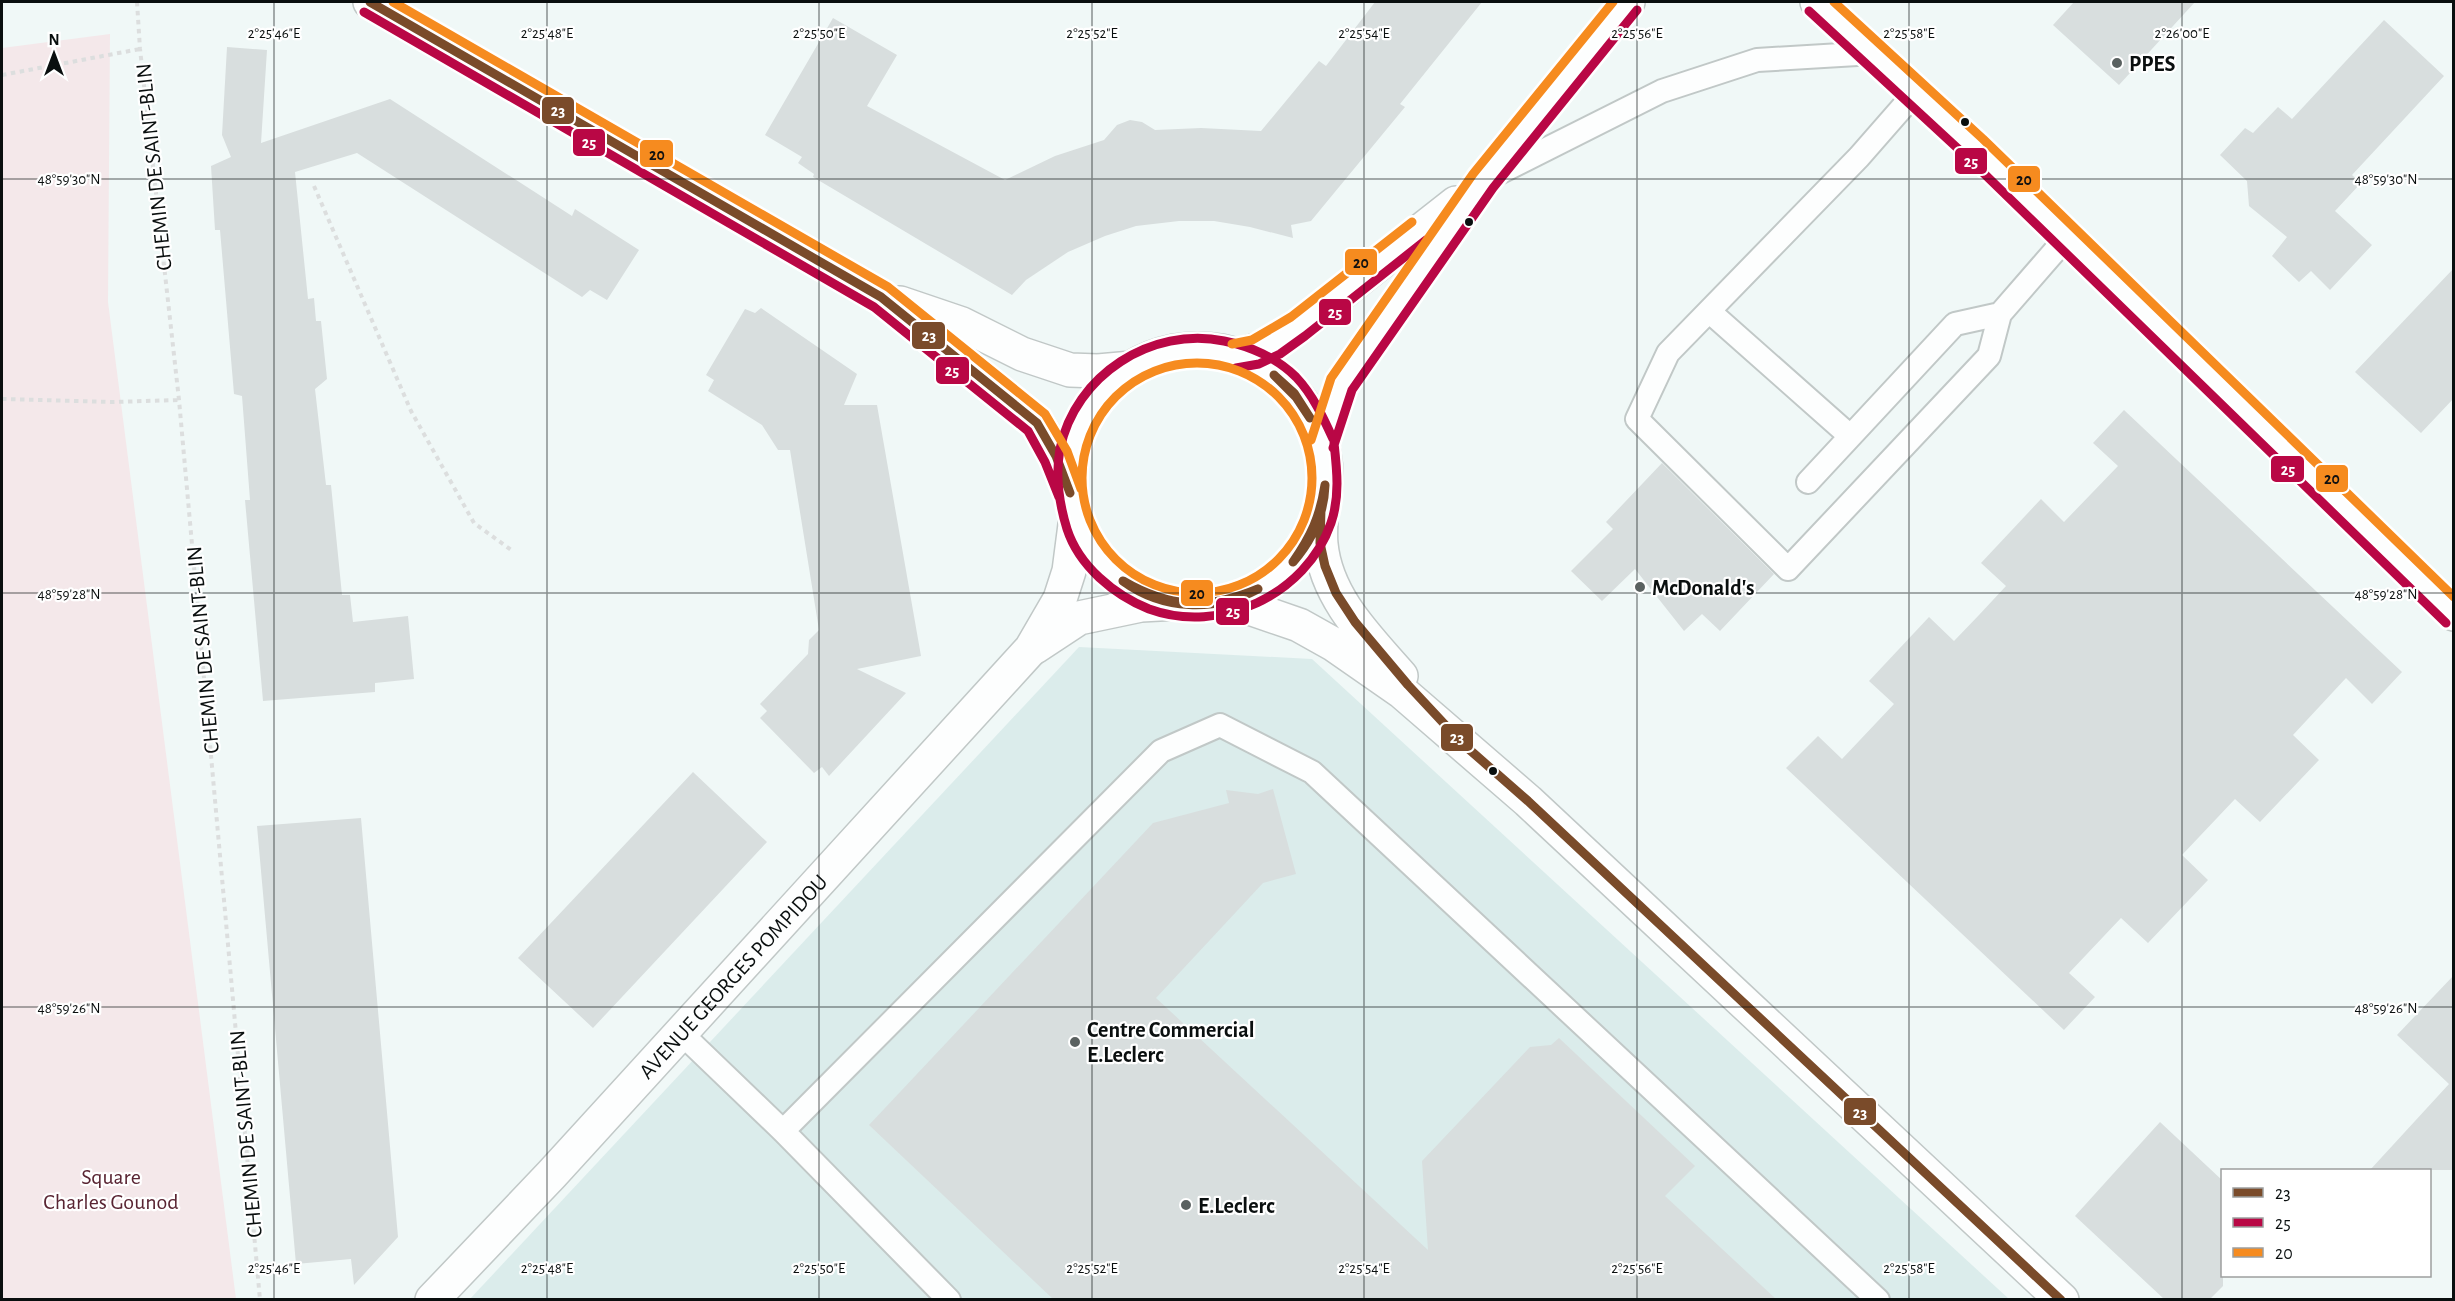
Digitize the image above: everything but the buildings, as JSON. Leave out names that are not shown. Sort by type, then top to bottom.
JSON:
[{"type":"main road","points":[[370,2],[881,297],[1037,423],[1053,446],[1062,466],[1080,530],[1100,562],[1130,587],[1164,602],[1203,606],[1240,599],[1274,581],[1301,554],[1319,521],[1322,509],[1326,483],[1322,444],[1307,409],[1282,380],[1249,359],[1212,350],[1173,351],[1132,368],[1098,371],[1070,370],[1022,354],[962,324],[881,297]]},
{"type":"main road","points":[[1322,444],[1341,386],[1483,181],[1628,2]]},
{"type":"main road","points":[[1817,2],[1874,53],[2067,237],[2454,614]]},
{"type":"main road","points":[[1234,356],[1256,352],[1273,344],[1298,327],[1483,181]]},
{"type":"main road","name":"AVENUE GEORGES POMPIDOU","points":[[432,1299],[552,1174],[1031,649],[1059,599],[1069,571],[1073,505],[1071,455],[1083,418],[1106,387],[1132,368]]},
{"type":"main road","points":[[1322,509],[1320,543],[1325,566],[1336,593],[1355,622],[1408,685],[1463,744]]},
{"type":"main road","points":[[1229,601],[1299,625],[1333,644],[1402,692],[1528,801],[2062,1299]]},
{"type":"main road","name":"AVENUE GEORGES POMPIDOU","points":[[1031,649],[1079,618],[1141,604],[1178,603]]},
{"type":"lane","points":[[1483,181],[1662,91],[1758,60],[1874,53]]},
{"type":"lane","points":[[1916,93],[1859,157],[1668,353],[1637,419],[1788,569],[1989,356],[2000,314],[2067,237]]},
{"type":"lane","points":[[1710,312],[1850,436]]},
{"type":"lane","points":[[1808,482],[1955,324],[2000,314]]},
{"type":"lane","points":[[783,1131],[1161,751],[1220,725],[1312,772],[1878,1299]]},
{"type":"lane","points":[[681,1033],[783,1131],[949,1299]]},
{"type":"path","name":"CHEMIN DE SAINT-BLIN","points":[[137,2],[140,49],[179,400],[260,1299]]},
{"type":"path","points":[[2,75],[140,49]]},
{"type":"path","points":[[314,186],[411,411],[474,523],[514,552]]},
{"type":"path","points":[[2,399],[112,402],[179,400]]},
{"type":"shaded area","points":[[1079,647],[1312,659],[2009,1299],[469,1300]]},
{"type":"green space","name":"Square Charles Gounod","points":[[110,34],[108,302],[236,1299],[2,1299],[2,48]]},
{"type":"transit line","name":"23","points":[[370,2],[881,297],[1037,423],[1056,456],[1070,493]]},
{"type":"transit line","name":"20","points":[[393,2],[888,287],[1045,414],[1067,451],[1081,489]]},
{"type":"transit line","name":"20","points":[[1311,440],[1331,378],[1473,174],[1613,2]]},
{"type":"transit line","name":"20","points":[[1834,2],[1983,139],[2454,597]]},
{"type":"transit line","name":"25","points":[[1333,448],[1352,390],[1493,188],[1637,10]]},
{"type":"transit line","name":"25","points":[[1809,11],[1967,157],[2446,623]]},
{"type":"transit line","name":"25","points":[[364,12],[874,307],[1028,431],[1045,462],[1059,497]]},
{"type":"transit line","name":"20","points":[[1232,344],[1252,340],[1291,317],[1412,222]]},
{"type":"transit line","name":"25","points":[[1236,368],[1259,364],[1280,354],[1426,240]]},
{"type":"transit line","name":"25","points":[[1333,439],[1308,391],[1289,370],[1263,354],[1234,343],[1197,338],[1170,341],[1144,349],[1099,378],[1082,399],[1068,422],[1060,449],[1058,469],[1060,499],[1067,529],[1080,555],[1099,578],[1136,603],[1176,616],[1204,617],[1231,612],[1257,603],[1281,589],[1302,570],[1319,548],[1331,523],[1336,503],[1337,473],[1334,443]]},
{"type":"transit line","name":"20","points":[[1197,363],[1219,365],[1241,372],[1261,382],[1286,405],[1293,414],[1307,445],[1312,478],[1310,500],[1303,522],[1293,542],[1270,567],[1261,574],[1230,588],[1197,593],[1175,591],[1153,584],[1133,574],[1108,551],[1101,542],[1087,511],[1082,478],[1084,456],[1091,434],[1101,414],[1124,389],[1133,382],[1164,368],[1197,363]]},
{"type":"transit line","name":"23","points":[[1274,375],[1294,393],[1310,418]]},
{"type":"transit line","name":"23","points":[[1274,375],[1296,397],[1310,418]]},
{"type":"transit line","name":"23","points":[[1293,562],[1314,526],[1325,485]]},
{"type":"transit line","name":"23","points":[[1293,562],[1316,526],[1325,485]]},
{"type":"transit line","name":"23","points":[[1321,509],[1320,543],[1325,566],[1336,593],[1355,622],[1408,685],[1463,744],[1528,801],[2061,1300]]},
{"type":"transit line","name":"23","points":[[1123,581],[1156,597],[1189,603],[1222,600],[1258,589]]},
{"type":"transit line","name":"23","points":[[1123,581],[1155,598],[1189,604],[1224,602],[1258,589]]},
{"type":"place","name":"PPES","points":[[2117,63]]},
{"type":"place","name":"McDonald's","points":[[1640,587]]},
{"type":"place","name":"Centre Commercial E.Leclerc","points":[[1075,1042]]},
{"type":"place","name":"E.Leclerc","points":[[1186,1205]]}]
